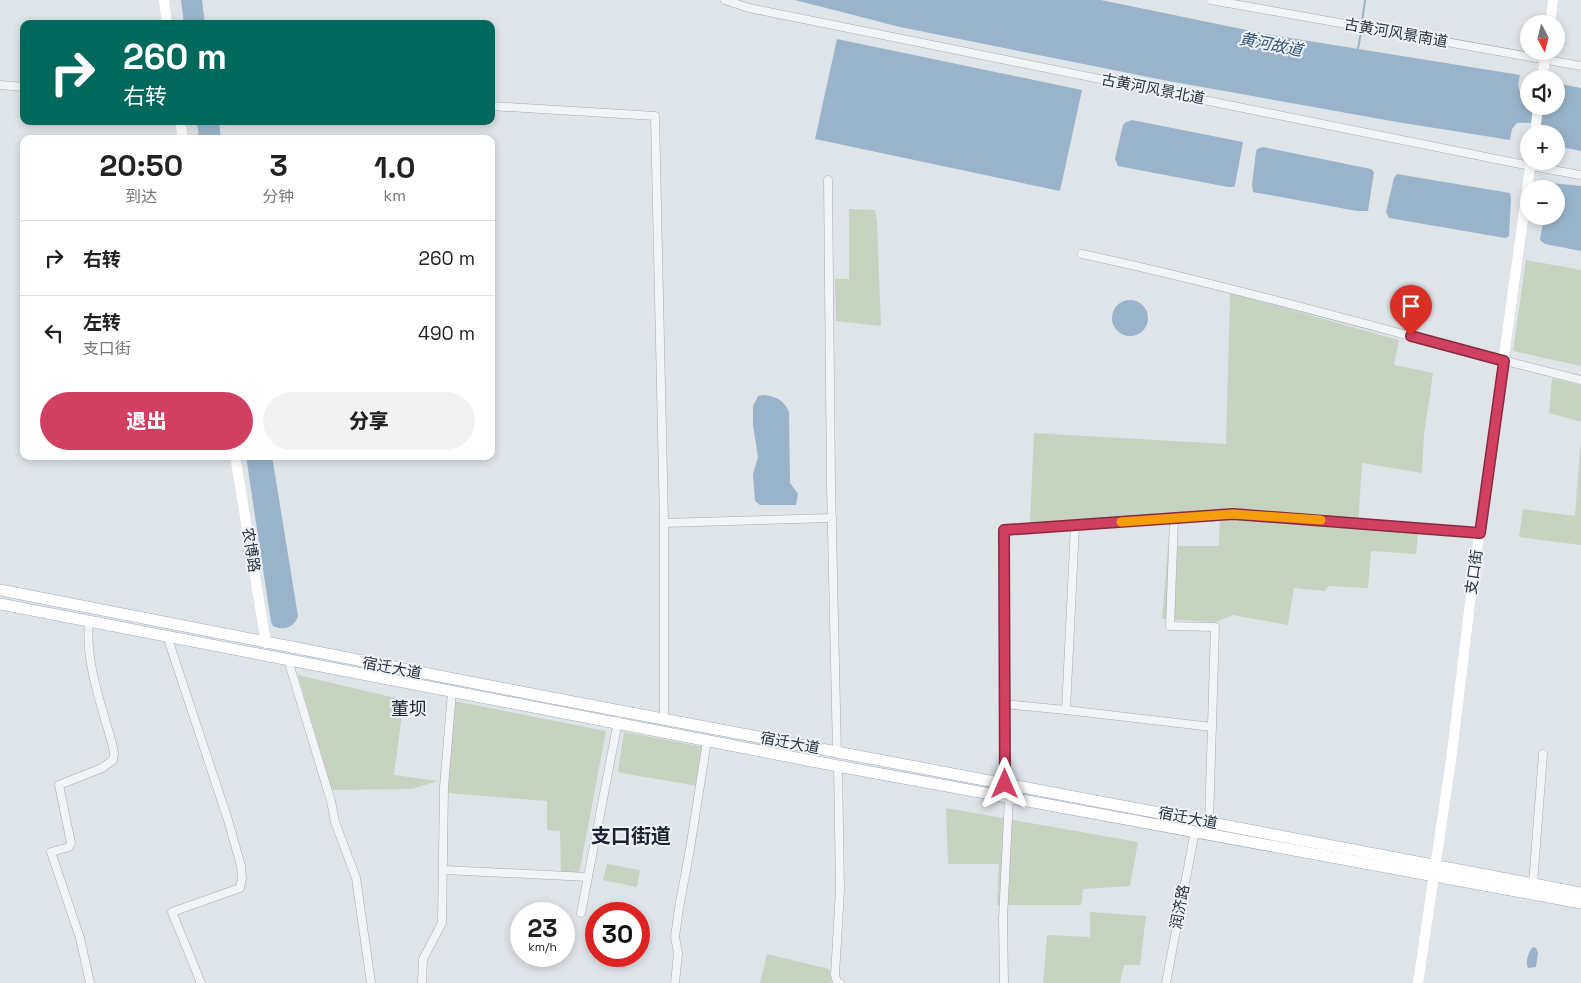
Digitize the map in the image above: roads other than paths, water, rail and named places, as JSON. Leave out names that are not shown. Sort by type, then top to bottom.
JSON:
[{"type":"main road","name":"宿迁大道","points":[[0,590],[838,753],[1209,822],[1581,904]]},
{"type":"main road","name":"宿迁大道","points":[[0,604],[838,766],[1195,831],[1581,893]]},
{"type":"street","points":[[164,0],[166,20]]},
{"type":"street","name":"古黄河风景北道","points":[[725,0],[749,8],[1520,162]]},
{"type":"street","name":"古黄河风景南道","points":[[1211,0],[1520,52]]},
{"type":"street","points":[[1551,15],[1553,0]]},
{"type":"street","name":"古黄河风景南道","points":[[1560,60],[1581,66]]},
{"type":"street","points":[[0,85],[20,87]]},
{"type":"street","points":[[495,106],[655,116],[664,523],[664,719]]},
{"type":"street","name":"支口街","points":[[1418,983],[1452,753],[1530,170]]},
{"type":"street","name":"古黄河风景北道","points":[[1558,170],[1581,175]]},
{"type":"street","points":[[828,180],[832,518],[838,753]]},
{"type":"street","points":[[1082,254],[1262,296],[1581,380]]},
{"type":"street","name":"农博路","points":[[236,460],[266,643]]},
{"type":"street","points":[[1005,784],[1004,530],[1233,514],[1480,533]]},
{"type":"street","points":[[664,523],[832,518]]},
{"type":"street","points":[[1174,519],[1170,626],[1215,627],[1209,822]]},
{"type":"street","points":[[1066,710],[1075,525]]},
{"type":"street","points":[[88,621],[87,639],[92,668],[112,743],[113,760],[102,768],[59,785],[71,844],[69,847],[51,852],[80,938],[90,983]]},
{"type":"street","points":[[167,636],[223,803],[241,866],[242,879],[240,888],[172,912],[201,983]]},
{"type":"street","points":[[288,660],[331,801],[335,822],[356,878],[371,983]]},
{"type":"street","points":[[422,983],[423,959],[442,924],[444,787],[452,692]]},
{"type":"street","points":[[1004,704],[1212,727]]},
{"type":"street","points":[[581,913],[620,711]]},
{"type":"street","points":[[675,983],[678,953],[675,936],[707,741]]},
{"type":"street","points":[[1533,884],[1543,754]]},
{"type":"street","points":[[838,766],[840,890],[835,975],[837,982],[840,983]]},
{"type":"street","points":[[1004,983],[1003,919],[1010,797]]},
{"type":"street","name":"润济路","points":[[1166,983],[1195,831]]},
{"type":"street","points":[[444,870],[588,877]]},
{"type":"water","points":[[181,0],[202,0],[204,20],[184,20]]},
{"type":"water","name":"黄河故道","points":[[795,0],[1101,0],[1266,34],[1520,75],[1518,85],[1520,92],[1520,115],[1565,115],[1565,85],[1581,88],[1581,151],[1565,148],[1565,125],[1517,123],[1512,129],[1510,140],[1397,122],[1163,80],[900,27]]},
{"type":"water","points":[[837,39],[1082,90],[1060,191],[815,139]]},
{"type":"water","points":[[1132,120],[1243,142],[1234,187],[1118,166],[1115,159],[1123,125]]},
{"type":"water","points":[[197,125],[219,125],[221,135],[199,135]]},
{"type":"water","points":[[1263,147],[1371,169],[1374,172],[1368,211],[1357,211],[1253,192],[1252,185],[1256,152],[1257,149]]},
{"type":"water","points":[[1397,174],[1510,193],[1509,236],[1505,238],[1389,218],[1386,212],[1394,178]]},
{"type":"water","points":[[1565,184],[1581,186],[1581,251],[1545,244],[1540,240],[1542,225],[1565,225]]},
{"type":"water","points":[[1130,300],[1142,306],[1148,318],[1142,330],[1130,336],[1118,330],[1112,318],[1118,306]]},
{"type":"water","points":[[763,395],[779,399],[785,404],[789,412],[790,483],[798,494],[796,505],[760,505],[755,501],[753,474],[758,457],[753,425],[753,406],[758,396]]},
{"type":"water","points":[[247,460],[273,460],[298,616],[291,626],[285,628],[273,626]]},
{"type":"water","points":[[1533,947],[1536,948],[1538,953],[1536,967],[1528,968],[1528,957]]},
{"type":"waterway","points":[[1362,22],[1365,0]]},
{"type":"waterway","points":[[1358,49],[1361,32]]},
{"type":"district","name":"董坝","points":[[409,709]]},
{"type":"district","name":"支口街道","points":[[631,836]]}]
